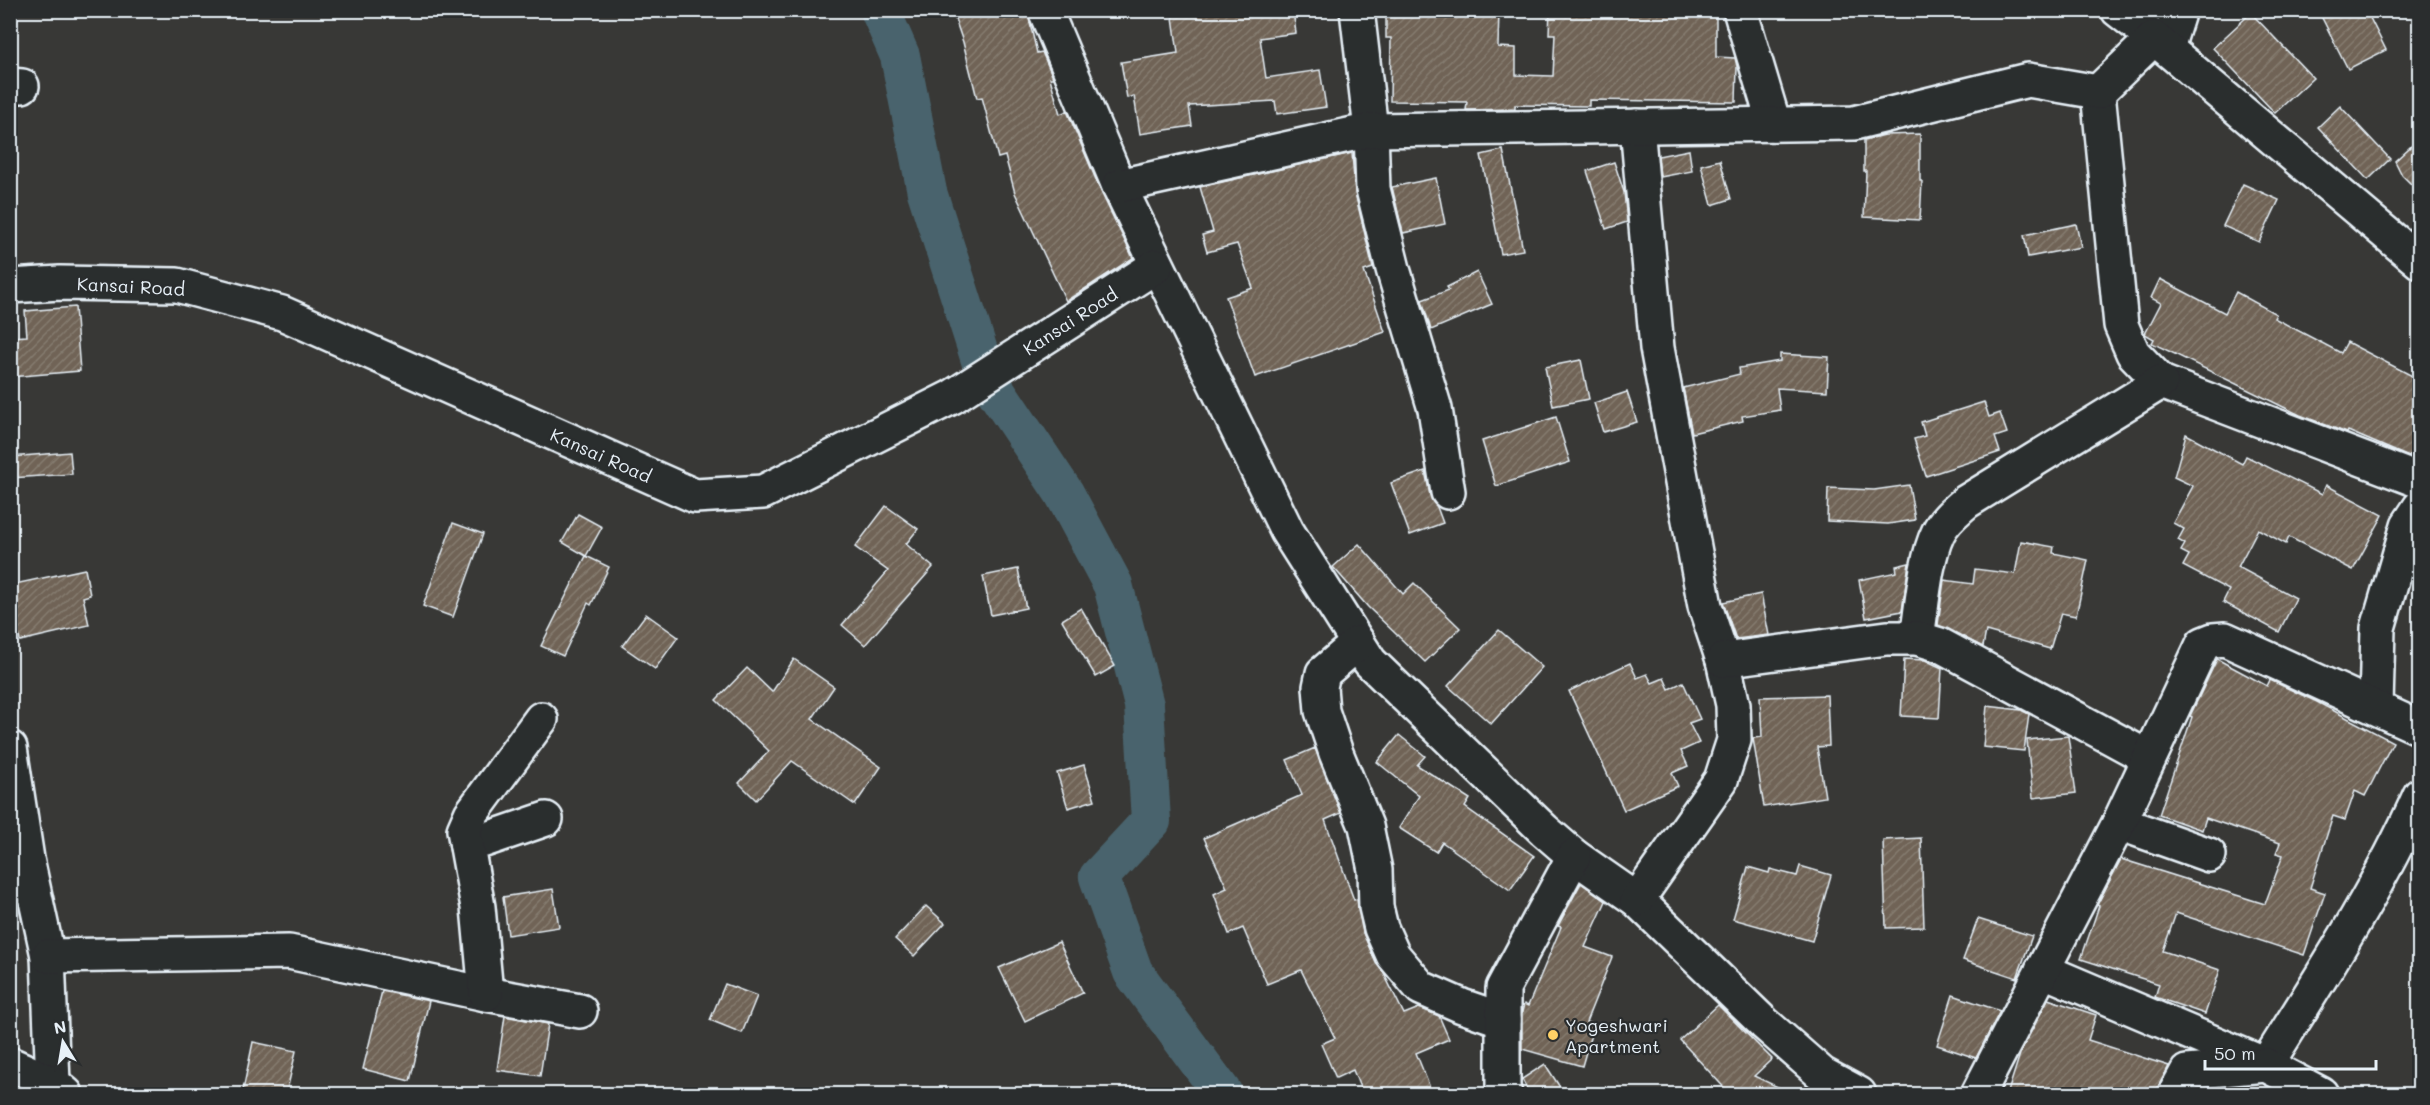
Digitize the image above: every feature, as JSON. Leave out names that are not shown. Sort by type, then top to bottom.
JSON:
[{"type":"street","points":[[1046,10],[1119,186],[1156,266],[1287,531],[1370,662],[1544,830],[1574,856],[1637,900],[1764,1023],[1822,1074],[1859,1095]]},
{"type":"street","points":[[1357,10],[1371,130],[1373,189],[1393,269],[1435,409],[1448,492]]},
{"type":"street","points":[[1740,10],[1774,124]]},
{"type":"street","points":[[2118,10],[2420,262]]},
{"type":"street","points":[[1119,186],[1371,130],[1854,123],[2028,80],[2098,92],[2160,43],[2179,10]]},
{"type":"street","points":[[2098,92],[2121,325],[2133,353],[2161,382],[2420,481]]},
{"type":"street","points":[[1637,126],[1657,348],[1705,606],[1723,660],[1733,705],[1734,740],[1721,780],[1637,900]]},
{"type":"street","name":"Kansai Road","points":[[10,286],[60,283],[177,285],[282,313],[695,496],[763,492],[952,397],[1156,266]]},
{"type":"street","points":[[1917,638],[1932,549],[1939,531],[1950,516],[1966,502],[2161,382]]},
{"type":"street","points":[[2376,707],[2378,628],[2408,525],[2420,507]]},
{"type":"street","points":[[1723,660],[1887,638],[1917,638],[1941,645],[2149,758]]},
{"type":"street","points":[[1978,1095],[2119,823],[2203,644],[2225,639],[2420,729]]},
{"type":"street","points":[[1358,643],[1323,673],[1320,687],[1326,721],[1366,826],[1375,870],[1376,906],[1381,928],[1393,955],[1421,988],[1462,1006],[1503,1020]]},
{"type":"street","points":[[486,994],[478,907],[464,830],[471,814],[541,719]]},
{"type":"street","points":[[10,748],[27,859],[48,956],[59,1089]]},
{"type":"street","points":[[2266,1065],[2337,950],[2396,848],[2420,795]]},
{"type":"street","points":[[467,846],[546,819]]},
{"type":"street","points":[[2119,823],[2209,855]]},
{"type":"street","points":[[1505,1095],[1503,1088],[1503,988],[1574,856]]},
{"type":"street","points":[[48,956],[289,952],[486,994],[580,1011]]},
{"type":"street","points":[[2042,970],[2266,1065],[2321,1095]]},
{"type":"street","points":[[10,1064],[59,1089]]},
{"type":"street","points":[[2175,1095],[2187,1072],[2266,1065]]},
{"type":"building","points":[[952,10],[1027,10],[1037,53],[1042,52],[1053,78],[1050,78],[1060,114],[1067,111],[1102,194],[1133,258],[1066,301],[1015,193],[1005,156],[998,158],[982,97],[977,98],[963,42]]},
{"type":"building","points":[[1172,10],[1293,10],[1296,33],[1260,38],[1266,78],[1320,70],[1326,107],[1277,114],[1275,101],[1189,106],[1192,126],[1140,134],[1134,96],[1127,98],[1121,62],[1178,53]]},
{"type":"building","points":[[1386,10],[1499,10],[1498,47],[1516,48],[1516,75],[1553,76],[1555,34],[1549,34],[1550,10],[1716,10],[1716,57],[1735,58],[1737,66],[1736,102],[1589,100],[1589,106],[1515,105],[1515,109],[1466,110],[1467,102],[1390,101],[1391,38],[1386,38]]},
{"type":"building","points":[[2318,10],[2366,10],[2386,50],[2348,69]]},
{"type":"building","points":[[2251,13],[2313,78],[2275,113],[2213,48]]},
{"type":"building","points":[[2340,106],[2390,159],[2368,180],[2318,127]]},
{"type":"building","points":[[1920,134],[1920,181],[1922,181],[1920,220],[1864,217],[1866,171],[1864,171],[1864,140],[1885,135]]},
{"type":"building","points":[[2420,138],[2420,193],[2402,175],[2395,161]]},
{"type":"building","points":[[1503,150],[1523,250],[1501,254],[1481,155]]},
{"type":"building","points":[[1689,150],[1692,171],[1660,177],[1658,156]]},
{"type":"building","points":[[1352,153],[1355,193],[1373,268],[1364,271],[1385,332],[1255,377],[1226,297],[1253,288],[1237,244],[1207,252],[1202,235],[1213,232],[1200,187]]},
{"type":"building","points":[[1720,160],[1731,199],[1712,205],[1701,165]]},
{"type":"building","points":[[1614,162],[1624,192],[1627,222],[1606,229],[1587,171]]},
{"type":"building","points":[[1436,178],[1445,224],[1403,233],[1392,187]]},
{"type":"building","points":[[2243,184],[2279,200],[2259,242],[2223,226]]},
{"type":"building","points":[[2076,224],[2081,247],[2028,257],[2024,235]]},
{"type":"building","points":[[1477,272],[1492,304],[1431,330],[1422,300],[1449,290],[1447,287]]},
{"type":"building","points":[[2160,279],[2225,313],[2236,292],[2276,314],[2274,318],[2341,353],[2347,342],[2420,380],[2420,438],[2409,457],[2348,431],[2347,433],[2300,415],[2152,343],[2154,339],[2145,334],[2161,303],[2151,298]]},
{"type":"building","points":[[75,307],[80,371],[10,377],[10,337],[27,336],[25,311]]},
{"type":"building","points":[[1780,354],[1829,357],[1827,391],[1777,388],[1780,410],[1742,416],[1743,421],[1692,433],[1683,388],[1740,374],[1739,368],[1780,361]]},
{"type":"building","points":[[1581,360],[1589,399],[1553,406],[1545,367]]},
{"type":"building","points":[[1627,392],[1637,422],[1603,432],[1594,403]]},
{"type":"building","points":[[1984,402],[1989,417],[2000,413],[2007,433],[1995,437],[2000,452],[1926,476],[1914,439],[1925,436],[1921,422]]},
{"type":"building","points":[[1556,417],[1570,462],[1496,486],[1482,441]]},
{"type":"building","points":[[2186,434],[2242,464],[2246,456],[2322,494],[2326,485],[2383,515],[2353,570],[2289,537],[2286,544],[2258,529],[2238,567],[2296,598],[2279,632],[2223,602],[2229,590],[2183,566],[2189,555],[2181,551],[2185,544],[2178,540],[2184,529],[2173,523],[2193,486],[2174,477]]},
{"type":"building","points":[[70,452],[72,474],[10,478],[10,457]]},
{"type":"building","points":[[1425,471],[1430,495],[1443,523],[1410,535],[1391,483]]},
{"type":"building","points":[[1909,485],[1915,520],[1888,524],[1827,521],[1828,488],[1874,490]]},
{"type":"building","points":[[886,506],[918,529],[906,544],[933,567],[865,645],[842,625],[888,571],[855,547]]},
{"type":"building","points":[[578,514],[602,527],[586,556],[562,542]]},
{"type":"building","points":[[453,523],[483,534],[453,617],[423,606]]},
{"type":"building","points":[[2021,541],[2054,547],[2053,553],[2088,560],[2076,616],[2061,613],[2050,649],[1986,631],[1983,647],[1938,625],[1944,580],[1973,584],[1975,569],[2015,574]]},
{"type":"building","points":[[1359,544],[1403,594],[1414,583],[1460,628],[1425,662],[1368,607],[1333,567]]},
{"type":"building","points":[[586,556],[609,567],[591,605],[588,603],[563,656],[541,646]]},
{"type":"building","points":[[1909,563],[1902,611],[1866,618],[1859,580],[1897,572],[1896,566]]},
{"type":"building","points":[[85,569],[90,595],[83,597],[89,625],[20,641],[13,612],[10,612],[10,585]]},
{"type":"building","points":[[1018,569],[1026,608],[991,615],[983,576]]},
{"type":"building","points":[[1761,594],[1769,635],[1736,639],[1723,602]]},
{"type":"building","points":[[1081,608],[1115,666],[1096,677],[1062,620]]},
{"type":"building","points":[[646,614],[678,637],[655,669],[622,646]]},
{"type":"building","points":[[1499,630],[1542,667],[1491,724],[1448,686]]},
{"type":"building","points":[[794,659],[834,687],[812,719],[881,767],[855,805],[792,761],[756,800],[739,783],[769,751],[716,700],[747,668],[772,692]]},
{"type":"building","points":[[1904,659],[1925,660],[1942,668],[1939,718],[1901,716]]},
{"type":"building","points":[[2217,659],[2267,686],[2270,680],[2317,702],[2393,742],[2365,796],[2355,791],[2345,820],[2333,816],[2310,888],[2325,893],[2304,955],[2176,913],[2163,951],[2220,970],[2205,1014],[2155,997],[2159,984],[2081,959],[2099,906],[2097,905],[2121,859],[2265,904],[2283,855],[2276,853],[2280,843],[2206,818],[2202,830],[2159,815],[2192,717],[2190,716]]},
{"type":"building","points":[[1630,663],[1637,678],[1647,674],[1652,683],[1664,678],[1669,689],[1683,682],[1700,719],[1689,723],[1699,743],[1681,751],[1688,766],[1672,773],[1678,786],[1624,810],[1569,691]]},
{"type":"building","points":[[1827,695],[1829,746],[1817,747],[1825,797],[1764,807],[1753,738],[1762,737],[1760,697]]},
{"type":"building","points":[[1987,706],[2021,710],[2029,714],[2024,751],[1983,747]]},
{"type":"building","points":[[1399,735],[1425,756],[1417,765],[1470,799],[1465,807],[1534,856],[1510,890],[1442,842],[1436,852],[1399,828],[1419,796],[1377,762]]},
{"type":"building","points":[[2068,736],[2076,793],[2033,798],[2027,740]]},
{"type":"building","points":[[1315,748],[1341,813],[1325,820],[1354,900],[1357,899],[1363,933],[1376,963],[1383,972],[1404,1014],[1419,1008],[1439,1016],[1449,1039],[1416,1053],[1433,1095],[1363,1095],[1353,1070],[1336,1078],[1321,1044],[1335,1038],[1301,970],[1267,984],[1243,928],[1229,934],[1214,894],[1227,888],[1204,838],[1302,795],[1287,760]]},
{"type":"building","points":[[1084,765],[1095,800],[1068,808],[1057,773]]},
{"type":"building","points":[[1921,838],[1924,927],[1886,928],[1883,840]]},
{"type":"building","points":[[1800,866],[1831,875],[1812,941],[1733,919],[1748,867],[1769,873],[1770,869],[1797,876]]},
{"type":"building","points":[[1581,883],[1606,901],[1585,947],[1612,957],[1586,1022],[1594,1024],[1582,1066],[1522,1049],[1524,1004],[1528,1006],[1561,927],[1558,926]]},
{"type":"building","points":[[553,889],[559,927],[508,935],[503,897]]},
{"type":"building","points":[[926,906],[945,923],[914,956],[895,939]]},
{"type":"building","points":[[1978,919],[2032,936],[2017,978],[1963,960]]},
{"type":"building","points":[[1059,942],[1083,993],[1025,1021],[999,968]]},
{"type":"building","points":[[725,984],[757,996],[742,1033],[710,1020]]},
{"type":"building","points":[[382,991],[429,1001],[410,1081],[363,1069]]},
{"type":"building","points":[[1953,995],[2000,1011],[1976,1058],[1937,1045]]},
{"type":"building","points":[[2048,999],[2096,1015],[2088,1040],[2169,1066],[2156,1095],[2007,1095],[2021,1051]]},
{"type":"building","points":[[1718,1005],[1772,1059],[1754,1076],[1795,1095],[1731,1095],[1680,1040]]},
{"type":"building","points":[[505,1016],[548,1024],[540,1076],[497,1070]]},
{"type":"building","points":[[253,1042],[296,1051],[286,1095],[242,1095]]},
{"type":"building","points":[[1545,1064],[1565,1095],[1530,1095],[1522,1079]]},
{"type":"waterway","points":[[880,10],[900,56],[927,192],[986,376],[1064,493],[1113,585],[1144,705],[1151,821],[1099,877],[1133,972],[1223,1094]]},
{"type":"place","name":"Yogeshwari Apartment","points":[[1553,1035]]}]
